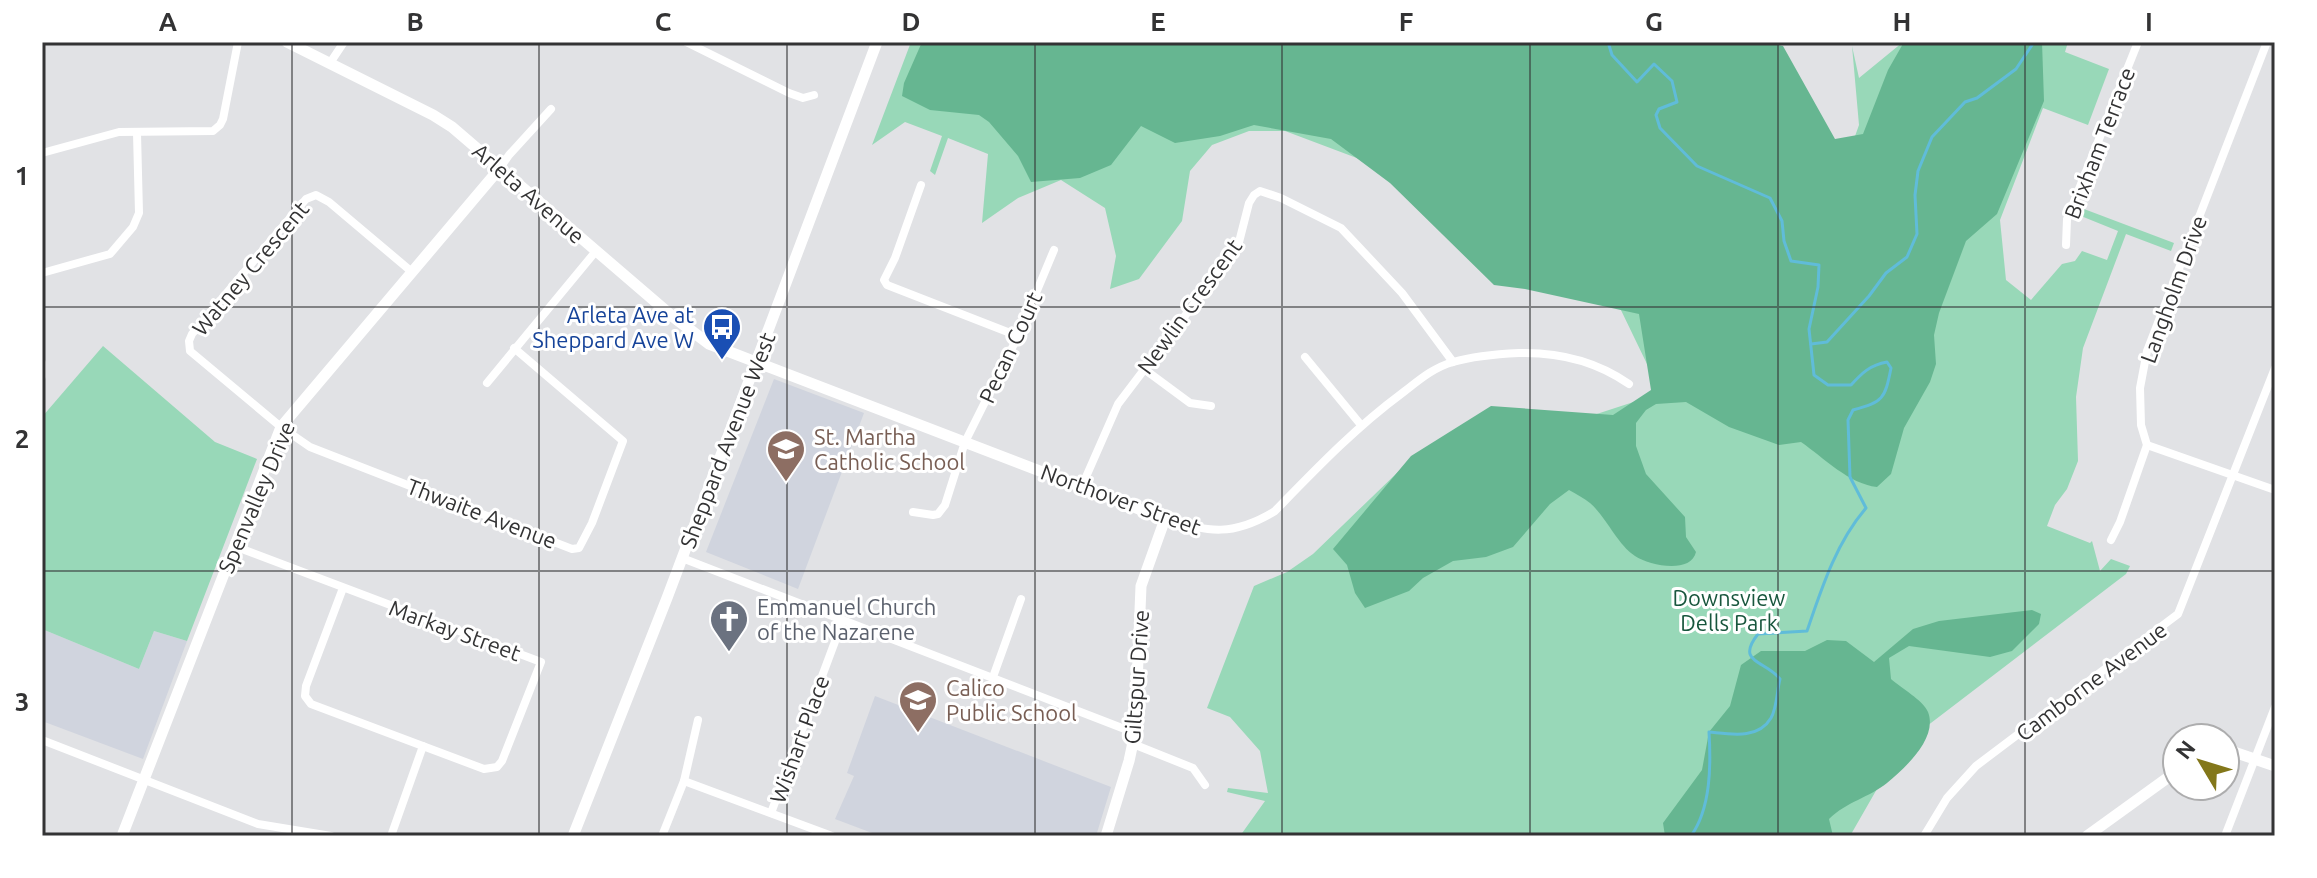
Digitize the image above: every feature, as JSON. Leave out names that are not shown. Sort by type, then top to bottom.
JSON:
[{"type":"street","points":[[42,153],[119,132],[213,131],[220,125],[238,42]]},
{"type":"street","name":"Arleta Avenue","points":[[287,42],[452,127],[709,344],[756,362]]},
{"type":"street","points":[[330,63],[344,42]]},
{"type":"street","points":[[686,42],[789,93],[803,98],[814,95]]},
{"type":"street","name":"Sheppard Avenue West","points":[[573,836],[877,42]]},
{"type":"street","name":"Brixham Terrace","points":[[2066,245],[2067,219],[2138,42]]},
{"type":"street","name":"Langholm Drive","points":[[2111,540],[2147,445],[2141,425],[2143,366],[2267,42]]},
{"type":"street","points":[[500,168],[551,109]]},
{"type":"street","points":[[42,273],[110,254],[133,227],[139,213],[137,133]]},
{"type":"street","name":"Spenvalley Drive","points":[[122,836],[281,427],[500,168]]},
{"type":"street","points":[[921,185],[884,280],[887,285],[1018,336]]},
{"type":"street","name":"Newlin Crescent","points":[[1082,486],[1118,404],[1238,246],[1249,203],[1260,191],[1341,228],[1402,293],[1453,362]]},
{"type":"street","name":"Watney Crescent","points":[[281,427],[190,351],[189,341],[306,199],[316,195],[323,197],[412,272]]},
{"type":"street","name":"Pecan Court","points":[[913,512],[933,515],[945,505],[965,442],[1018,336],[1054,250]]},
{"type":"street","points":[[487,383],[596,251]]},
{"type":"street","name":"Thwaite Avenue","points":[[281,427],[310,447],[572,549],[579,548],[586,539],[623,441],[514,348]]},
{"type":"street","name":"Northover Street","points":[[756,362],[1165,519],[1211,531],[1227,531],[1256,522],[1275,511],[1361,425],[1418,380],[1453,362],[1492,355],[1545,353],[1584,361],[1629,384]]},
{"type":"street","points":[[1305,357],[1361,425]]},
{"type":"street","points":[[42,363],[42,376]]},
{"type":"street","name":"Camborne Avenue","points":[[1924,836],[1947,798],[1976,766],[2178,614],[2275,368]]},
{"type":"street","points":[[1144,369],[1190,403],[1211,406]]},
{"type":"street","points":[[2147,445],[2275,490]]},
{"type":"street","name":"Giltspur Drive","points":[[1106,836],[1134,738],[1141,586],[1165,519]]},
{"type":"street","name":"Markay Street","points":[[234,546],[541,662],[502,761],[494,770],[423,746]]},
{"type":"street","points":[[682,558],[993,677],[1134,738],[1193,768],[1205,785]]},
{"type":"street","points":[[343,588],[305,696],[311,704],[423,746],[391,836]]},
{"type":"street","points":[[993,677],[1021,599]]},
{"type":"street","name":"Wishart Place","points":[[771,813],[843,620]]},
{"type":"street","points":[[2225,836],[2275,707]]},
{"type":"street","points":[[662,836],[684,781],[698,720]]},
{"type":"street","points":[[42,740],[258,824],[331,836]]},
{"type":"street","points":[[2241,755],[2275,766]]},
{"type":"street","points":[[684,781],[832,836]]},
{"type":"street","points":[[2087,836],[2161,783]]},
{"type":"street","points":[[253,836],[258,824]]},
{"type":"shaded area","name":"St. Martha Catholic School","points":[[774,379],[864,413],[798,589],[706,552]]},
{"type":"shaded area","points":[[42,629],[139,669],[154,631],[187,641],[143,759],[42,721]]},
{"type":"shaded area","name":"Calico Public School","points":[[875,696],[1111,787],[1096,836],[880,836],[835,819],[854,776],[847,773]]},
{"type":"green space","name":"Downsview Dells Park","points":[[911,42],[1757,42],[1831,142],[1854,139],[1859,125],[1852,46],[1859,78],[1903,42],[2068,42],[2065,52],[2109,69],[2088,125],[2043,108],[2000,220],[2006,280],[2031,300],[2062,264],[2075,261],[2082,251],[2107,260],[2118,231],[2081,216],[2084,209],[2174,243],[2171,251],[2126,234],[2083,348],[2076,397],[2078,461],[2047,526],[2090,543],[2092,541],[2100,571],[2111,559],[2130,566],[2126,574],[1927,726],[1881,782],[1850,836],[1240,836],[1265,801],[1227,792],[1228,788],[1268,793],[1260,751],[1230,717],[1207,708],[1254,586],[1287,572],[1313,554],[1401,469],[1560,426],[1661,393],[1619,306],[1378,166],[1285,131],[1249,131],[1212,145],[1190,171],[1182,221],[1139,279],[1110,289],[1116,256],[1105,208],[1061,180],[1018,198],[982,223],[988,154],[948,138],[935,175],[930,171],[942,136],[905,122],[872,145]]},
{"type":"green space","points":[[922,42],[1764,42],[1783,46],[1835,139],[1863,134],[1888,70],[1904,42],[2042,42],[2044,101],[1997,214],[1966,241],[1939,313],[1934,335],[1936,364],[1930,382],[1904,428],[1891,474],[1877,487],[1847,476],[1801,442],[1779,445],[1729,427],[1686,402],[1656,404],[1646,410],[1636,423],[1636,446],[1646,474],[1685,517],[1686,537],[1696,552],[1693,559],[1678,566],[1669,566],[1650,563],[1635,556],[1590,503],[1569,490],[1550,504],[1513,547],[1486,557],[1453,561],[1423,578],[1409,591],[1365,608],[1355,593],[1347,565],[1333,549],[1411,456],[1491,406],[1613,415],[1651,390],[1639,314],[1494,285],[1390,183],[1331,139],[1254,125],[1220,136],[1175,143],[1141,126],[1111,165],[1080,178],[1031,182],[1018,156],[989,122],[979,115],[930,110],[902,96],[904,83]]},
{"type":"green space","points":[[103,346],[215,442],[257,459],[187,641],[154,631],[139,669],[42,629],[42,417]]},
{"type":"green space","points":[[2032,610],[2041,614],[2039,624],[2012,651],[1990,657],[1909,646],[1889,658],[1891,679],[1928,712],[1928,732],[1918,751],[1895,776],[1829,819],[1833,836],[1665,836],[1663,823],[1702,770],[1709,732],[1730,706],[1741,665],[1761,651],[1805,651],[1827,640],[1846,641],[1874,662],[1913,629],[1939,621]]},
{"type":"waterway","points":[[1608,42],[1612,55],[1637,82],[1654,64],[1672,81],[1677,102],[1659,109],[1656,115],[1660,128],[1697,166],[1770,198],[1782,221],[1784,241],[1791,261],[1819,265],[1818,287],[1809,329],[1814,375],[1828,385],[1851,385],[1876,365],[1887,362],[1891,368],[1881,398],[1853,410],[1848,420],[1850,477],[1866,508],[1838,551],[1807,631],[1758,634],[1752,643],[1751,656],[1780,679],[1775,709],[1765,725],[1751,733],[1709,732],[1706,799],[1703,813],[1691,836]]},
{"type":"waterway","points":[[1811,344],[1827,342],[1886,273],[1907,257],[1917,234],[1915,195],[1918,171],[1932,137],[1965,102],[1977,98],[2016,69],[2034,42]]},
{"type":"place","name":"Arleta Ave at Sheppard Ave W","points":[[722,361]]},
{"type":"place","name":"St. Martha Catholic School","points":[[786,483]]},
{"type":"place","name":"Emmanuel Church of the Nazarene","points":[[729,653]]},
{"type":"place","name":"Calico Public School","points":[[918,734]]}]
